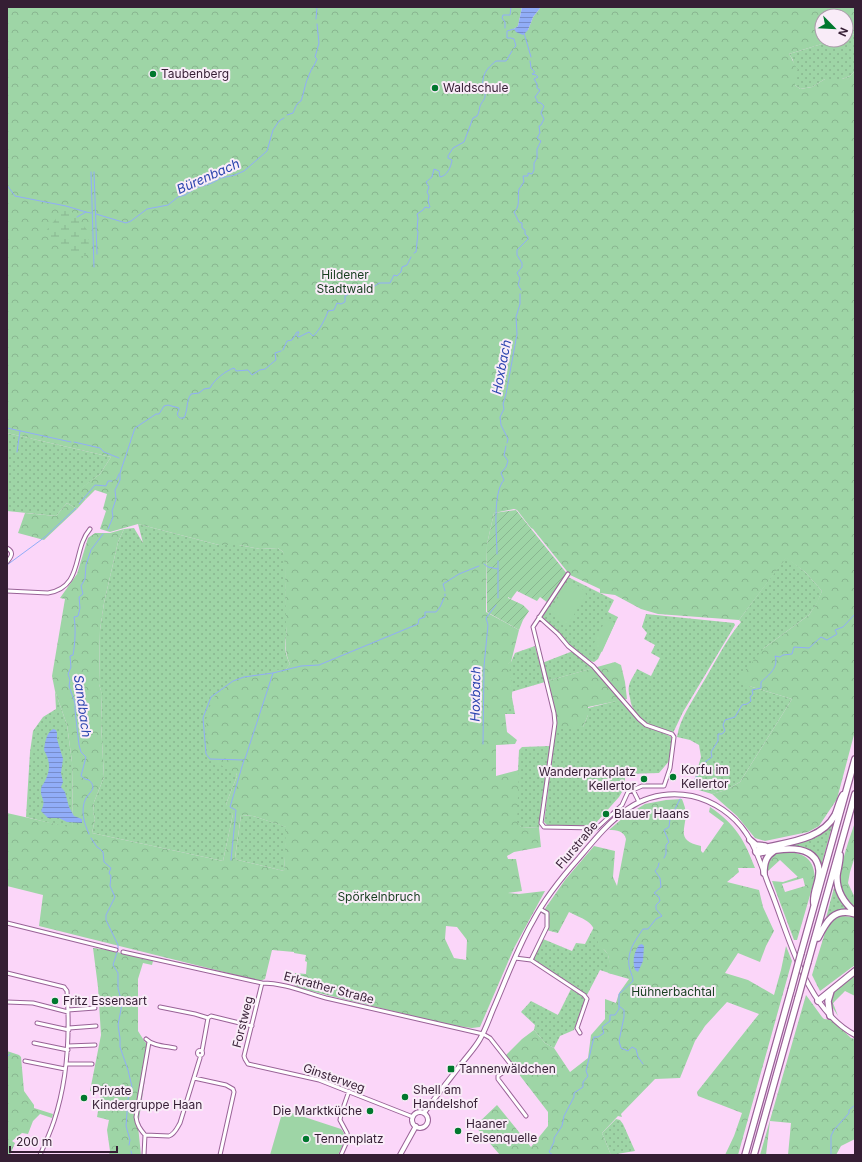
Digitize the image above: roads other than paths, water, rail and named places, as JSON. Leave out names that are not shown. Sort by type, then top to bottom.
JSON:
[{"type":"highway","points":[[745,1155],[855,759]]},
{"type":"highway","points":[[756,853],[810,837],[824,828],[834,816],[840,800],[848,786]]},
{"type":"highway","points":[[754,1155],[855,794]]},
{"type":"highway","points":[[750,840],[761,846],[802,850],[814,858],[819,870],[813,897],[814,908]]},
{"type":"highway","points":[[841,845],[838,887],[843,900],[855,913]]},
{"type":"highway","points":[[764,873],[767,858],[773,848]]},
{"type":"highway","points":[[813,947],[824,924],[829,919],[842,913],[855,913]]},
{"type":"highway","points":[[818,1001],[855,971]]},
{"type":"highway","points":[[830,1016],[828,1001],[831,990]]},
{"type":"main road","name":"Flurstraße","points":[[424,1113],[483,1034],[528,929],[563,876],[604,828],[618,815],[639,802],[655,797],[674,794],[703,799],[718,806],[742,827],[756,853],[792,947],[810,987],[818,1001],[830,1016],[843,1027],[855,1034]]},
{"type":"main road","points":[[417,1112],[424,1113],[427,1117],[427,1123],[420,1128],[412,1122],[413,1117],[417,1112]]},
{"type":"main road","points":[[400,1155],[416,1126]]},
{"type":"street","points":[[7,591],[48,593],[55,592],[66,585],[72,578],[84,540],[90,529]]},
{"type":"street","points":[[7,548],[11,550],[12,557],[7,562]]},
{"type":"street","points":[[539,617],[554,630],[568,646],[593,666],[639,719],[650,727],[672,734],[674,737],[670,768],[664,786],[642,786],[628,792],[622,805],[597,828],[542,826],[554,713],[532,627],[568,574]]},
{"type":"street","points":[[634,790],[639,802]]},
{"type":"street","points":[[531,960],[547,927],[547,913],[540,909]]},
{"type":"street","points":[[7,930],[8,924],[116,950]]},
{"type":"street","name":"Erkrather Straße","points":[[123,952],[262,983],[280,984],[305,993],[483,1034]]},
{"type":"street","points":[[515,958],[531,960],[584,995],[587,999],[577,1028],[580,1033]]},
{"type":"street","points":[[7,974],[64,987],[67,991],[69,1029],[66,1064],[54,1120],[40,1155]]},
{"type":"street","name":"Forstweg","points":[[248,1064],[244,1056],[262,983]]},
{"type":"street","points":[[7,1002],[33,1003],[68,1011],[95,1008]]},
{"type":"street","points":[[160,1007],[208,1018],[211,1016],[252,1026]]},
{"type":"street","points":[[202,1051],[208,1018]]},
{"type":"street","points":[[37,1023],[69,1029],[96,1026]]},
{"type":"street","points":[[483,1034],[490,1038],[512,1066],[498,1076],[498,1079],[526,1116]]},
{"type":"street","points":[[146,1039],[156,1045],[175,1048]]},
{"type":"street","points":[[149,1042],[136,1118],[140,1130],[145,1134],[172,1135],[180,1123],[200,1058]]},
{"type":"street","points":[[34,1043],[68,1048],[95,1045]]},
{"type":"street","points":[[25,1061],[65,1069]]},
{"type":"street","points":[[66,1064],[92,1064]]},
{"type":"street","name":"Ginsterweg","points":[[248,1064],[319,1080],[413,1117]]},
{"type":"street","points":[[194,1078],[226,1085],[233,1089],[234,1092],[220,1155]]},
{"type":"street","points":[[341,1155],[348,1139],[340,1120],[349,1092]]},
{"type":"street","points":[[144,1155],[145,1134]]},
{"type":"water","points":[[522,7],[541,7],[533,17],[528,30],[523,35],[516,32],[514,29],[518,26]]},
{"type":"water","points":[[53,729],[56,730],[57,733],[57,739],[63,759],[61,773],[63,782],[61,787],[65,792],[69,807],[74,816],[82,819],[82,823],[67,822],[59,818],[48,818],[41,811],[43,801],[41,788],[47,777],[49,769],[49,761],[44,747],[47,736]]},
{"type":"water","points":[[642,944],[644,946],[643,961],[638,972],[634,967],[634,957],[637,948]]},
{"type":"waterway","name":"Bürenbach","points":[[316,19],[317,7]]},
{"type":"waterway","name":"Sandbach","points":[[505,28],[505,22],[502,18],[503,15],[510,15],[511,7]]},
{"type":"waterway","name":"Bürenbach","points":[[287,115],[293,113],[301,101],[308,78],[317,59],[315,57],[319,43],[317,24]]},
{"type":"waterway","name":"Sandbach","points":[[514,29],[507,31],[507,38],[514,39],[516,46],[514,48]]},
{"type":"waterway","name":"Hoxbach","points":[[524,33],[531,57]]},
{"type":"waterway","name":"Sandbach","points":[[414,253],[416,252],[418,232],[417,214],[425,207],[430,207],[427,192],[429,187],[426,182],[432,177],[434,169],[439,171],[440,177],[445,175],[448,171],[452,160],[448,158],[448,156],[453,148],[464,142],[473,118],[478,115],[480,106],[485,97],[485,94],[481,90],[486,71],[496,61],[506,61],[512,51]]},
{"type":"waterway","name":"Hoxbach","points":[[521,290],[518,284],[520,278],[517,273],[522,267],[522,263],[517,255],[517,250],[528,239],[528,237],[525,234],[525,230],[522,228],[522,223],[519,222],[514,212],[518,204],[518,192],[524,182],[523,176],[528,176],[528,173],[532,174],[534,170],[534,163],[537,158],[537,149],[541,141],[537,138],[540,133],[539,126],[544,119],[541,113],[544,106],[537,102],[535,97],[540,90],[537,88],[537,84],[534,79],[538,77],[532,74],[535,72],[531,68],[530,61]]},
{"type":"waterway","name":"Bürenbach","points":[[96,214],[126,223],[147,209],[168,205],[178,197],[185,195],[196,188],[244,171],[267,151],[273,130],[279,121],[284,118]]},
{"type":"waterway","points":[[91,172],[94,267]]},
{"type":"waterway","name":"Bürenbach","points":[[94,172],[97,254]]},
{"type":"waterway","points":[[7,185],[15,196],[66,206],[86,212]]},
{"type":"waterway","name":"Bürenbach","points":[[77,217],[86,212],[91,213]]},
{"type":"waterway","name":"Sandbach","points":[[283,350],[287,341],[292,340],[297,332],[299,332],[297,336],[299,337],[309,332],[313,336],[322,324],[328,311],[334,310],[337,303],[341,304],[345,302],[345,296],[351,291],[358,292],[363,289],[372,288],[379,283],[390,283],[394,275],[397,276],[401,272],[402,267],[407,265],[411,257]]},
{"type":"waterway","name":"Hoxbach","points":[[507,443],[508,439],[501,425],[500,417],[504,409],[503,404],[517,334],[516,317],[520,304],[520,294]]},
{"type":"waterway","name":"Sandbach","points":[[108,529],[113,517],[112,511],[116,499],[115,490],[120,480],[120,473],[135,428],[156,414],[159,414],[164,406],[168,405],[179,408],[178,415],[180,418],[184,418],[191,394],[199,393],[204,389],[210,388],[220,376],[234,368],[236,371],[248,370],[252,375],[259,370],[265,369],[276,360],[275,353],[281,351]]},
{"type":"waterway","points":[[7,428],[71,442]]},
{"type":"waterway","points":[[17,452],[20,431]]},
{"type":"waterway","points":[[74,442],[100,448],[104,452],[119,458]]},
{"type":"waterway","name":"Hoxbach","points":[[497,554],[497,505],[500,486],[504,480],[501,473],[506,467],[508,461],[504,455],[506,446]]},
{"type":"waterway","name":"Sandbach","points":[[116,480],[119,474]]},
{"type":"waterway","points":[[79,504],[95,485],[106,486],[108,481],[112,481]]},
{"type":"waterway","points":[[7,565],[45,537],[76,508]]},
{"type":"waterway","name":"Sandbach","points":[[89,834],[84,821],[83,807],[86,798],[93,787],[89,780],[81,776],[86,757],[81,752],[79,745],[75,703],[69,686],[70,680],[68,674],[71,667],[70,656],[73,655],[74,646],[74,617],[78,616],[80,608],[79,597],[83,594],[81,586],[85,579],[86,565],[91,550],[103,534]]},
{"type":"waterway","name":"Hoxbach","points":[[498,561],[498,598]]},
{"type":"waterway","points":[[484,564],[488,567],[498,569]]},
{"type":"waterway","points":[[445,591],[443,584],[459,574],[479,566]]},
{"type":"waterway","points":[[231,860],[236,810],[230,807],[244,760],[210,759],[206,754],[203,718],[211,697],[233,681],[244,677],[273,673],[301,666],[319,665],[418,624],[419,619],[425,617],[425,612],[436,612],[444,598]]},
{"type":"waterway","name":"Hoxbach","points":[[483,744],[484,666],[488,625],[486,618],[496,605]]},
{"type":"waterway","points":[[689,786],[702,770],[705,762],[712,757],[711,752],[718,741],[718,734],[722,734],[725,731],[723,725],[725,720],[735,717],[742,705],[751,701],[750,697],[753,694],[752,690],[761,688],[761,682],[770,674],[776,664],[775,656],[780,657],[783,655],[792,654],[794,647],[809,648],[821,637],[827,640],[837,634],[835,630],[843,627],[855,614]]},
{"type":"waterway","points":[[245,759],[273,673]]},
{"type":"waterway","points":[[664,858],[666,854],[666,845],[669,842],[664,830],[669,827],[670,819],[680,799]]},
{"type":"waterway","name":"Sandbach","points":[[91,838],[97,847],[103,852],[104,862],[111,868],[109,873],[111,876],[110,886],[115,897],[106,915],[106,920],[118,945],[113,965],[118,973],[118,988],[122,1004],[118,1025],[120,1047],[132,1087],[127,1102],[126,1126],[130,1140],[129,1145]]},
{"type":"waterway","points":[[553,1155],[549,1152],[554,1142],[554,1138],[562,1126],[564,1116],[574,1097],[574,1093],[583,1087],[583,1082],[588,1076],[586,1071],[594,1037],[598,1037],[604,1033],[602,1027],[610,1021],[610,1015],[615,1015],[619,1009],[619,994],[633,981],[629,966],[629,956],[632,946],[643,929],[648,929],[656,919],[662,916],[656,909],[656,905],[660,901],[659,897],[654,893],[661,887],[660,878],[655,871],[659,863]]},
{"type":"waterway","points":[[619,1006],[624,1010],[619,1041],[621,1048],[628,1051],[632,1047],[636,1049],[638,1057],[643,1064]]},
{"type":"waterway","points":[[7,1057],[10,1054]]},
{"type":"waterway","points":[[831,1155],[831,1136],[834,1130],[849,1113],[849,1110],[855,1105]]},
{"type":"waterway","name":"Sandbach","points":[[131,1151],[132,1155]]},
{"type":"place","name":"Taubenberg","points":[[153,74]]},
{"type":"place","name":"Waldschule","points":[[435,88]]},
{"type":"place","name":"Korfu im Kellertor","points":[[673,777]]},
{"type":"place","name":"Wanderparkplatz Kellertor","points":[[644,779]]},
{"type":"place","name":"Blauer Haans","points":[[606,814]]},
{"type":"place","name":"Fritz Essensart","points":[[55,1001]]},
{"type":"place","name":"Tannenwäldchen","points":[[451,1069]]},
{"type":"place","name":"Shell am Handelshof","points":[[405,1097]]},
{"type":"place","name":"Private Kindergruppe Haan","points":[[84,1098]]},
{"type":"place","name":"Die Marktküche","points":[[370,1111]]},
{"type":"place","name":"Haaner Felsenquelle","points":[[458,1131]]},
{"type":"place","name":"Tennenplatz","points":[[306,1139]]},
{"type":"park label","name":"Hildener Stadtwald","points":[[345,282]]},
{"type":"park label","name":"Spörkelnbruch","points":[[379,897]]},
{"type":"park label","name":"Hühnerbachtal","points":[[673,992]]}]
